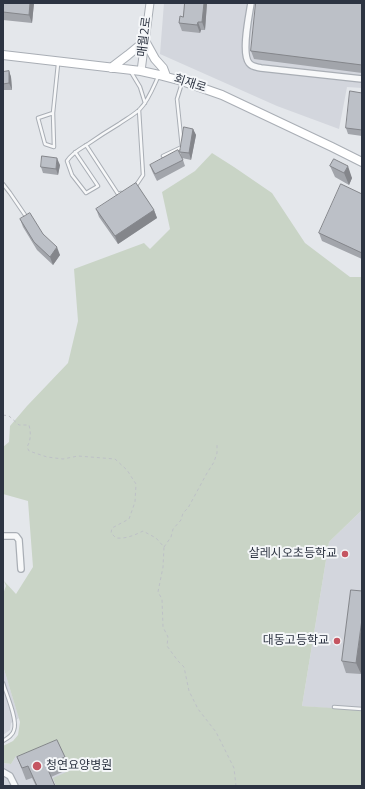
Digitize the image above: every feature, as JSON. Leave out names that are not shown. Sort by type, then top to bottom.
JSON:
[{"type":"main road","points":[[111,68],[145,41],[155,59],[163,68],[163,75]]},
{"type":"main road","name":"회재로","points":[[3,55],[141,71],[163,75],[239,103],[362,162]]},
{"type":"street","name":"매월2로","points":[[141,71],[150,3]]},
{"type":"street","points":[[251,3],[245,45],[247,58],[250,64],[254,67],[362,78]]},
{"type":"street","points":[[3,536],[18,537],[21,569]]},
{"type":"street","points":[[3,772],[10,776],[15,786]]},
{"type":"lane","points":[[53,113],[38,118],[45,144],[54,147],[53,113],[58,61]]},
{"type":"lane","points":[[130,70],[140,86],[145,103]]},
{"type":"lane","points":[[75,152],[98,186],[86,194],[72,175],[67,161],[75,152],[140,110],[163,75]]},
{"type":"lane","points":[[163,156],[182,147],[177,99],[182,81]]},
{"type":"lane","points":[[130,189],[136,186],[142,175],[140,110]]},
{"type":"lane","points":[[86,145],[118,194],[124,192]]},
{"type":"lane","points":[[3,184],[25,215]]},
{"type":"lane","points":[[3,683],[15,724],[12,734],[3,741]]},
{"type":"lane","points":[[334,707],[362,709]]},
{"type":"path","points":[[3,415],[9,416],[19,425],[29,425],[30,442],[27,447],[29,450],[47,457],[64,460],[78,456],[116,460],[127,470],[136,484],[135,502],[129,519],[112,528],[111,533],[116,538],[122,538],[143,531],[156,538],[164,547]]},
{"type":"path","points":[[217,443],[217,453],[214,462],[188,508],[183,513],[181,520],[173,529],[171,537],[164,547],[163,567],[158,592],[162,599],[164,627],[168,637],[167,646],[184,667],[190,690],[198,709],[216,732],[234,768],[236,786]]},
{"type":"shaded area","points":[[164,3],[362,3],[362,88],[347,87],[339,129],[277,106],[160,54]]},
{"type":"shaded area","name":"대동고등학교","points":[[362,510],[362,711],[302,706],[329,542]]},
{"type":"shaded area","points":[[3,666],[19,718],[11,723],[10,730],[3,735]]},
{"type":"shaded area","name":"청연요양병원","points":[[65,750],[73,769],[72,786],[3,786],[3,763],[11,764],[16,756]]},
{"type":"green space","points":[[212,153],[272,193],[305,243],[350,277],[362,277],[362,510],[329,542],[302,706],[362,710],[362,786],[56,786],[53,778],[71,770],[62,752],[16,756],[11,764],[3,763],[3,746],[13,741],[18,735],[20,722],[3,666],[3,594],[6,586],[4,581],[16,594],[33,567],[28,501],[3,494],[3,447],[9,442],[10,426],[68,363],[78,321],[74,269],[144,243],[150,249],[170,229],[162,192],[195,171]]},
{"type":"building","points":[[3,3],[30,3],[29,15],[3,12]]},
{"type":"building","points":[[185,3],[204,3],[202,22],[198,22],[197,25],[179,23],[180,16],[183,17]]},
{"type":"building","points":[[256,3],[362,3],[362,65],[251,51]]},
{"type":"building","points":[[9,71],[9,83],[3,84],[3,72]]},
{"type":"building","points":[[350,91],[362,93],[362,130],[346,128]]},
{"type":"building","points":[[184,127],[193,129],[189,153],[180,152]]},
{"type":"building","points":[[178,150],[183,160],[155,174],[150,165]]},
{"type":"building","points":[[42,156],[57,158],[56,169],[41,167]]},
{"type":"building","points":[[334,159],[348,166],[344,173],[330,166]]},
{"type":"building","points":[[136,183],[154,210],[115,236],[96,209]]},
{"type":"building","points":[[341,184],[362,194],[362,253],[319,233]]},
{"type":"building","points":[[30,213],[43,234],[57,247],[50,257],[34,242],[20,219]]},
{"type":"building","points":[[351,590],[362,591],[362,619],[356,663],[342,661]]},
{"type":"building","points":[[57,740],[65,757],[46,765],[55,786],[37,786],[28,766],[22,768],[17,757]]},
{"type":"place","name":"살레시오초등학교","points":[[345,554]]},
{"type":"place","name":"대동고등학교","points":[[337,641]]},
{"type":"place","name":"청연요양병원","points":[[37,766]]}]
